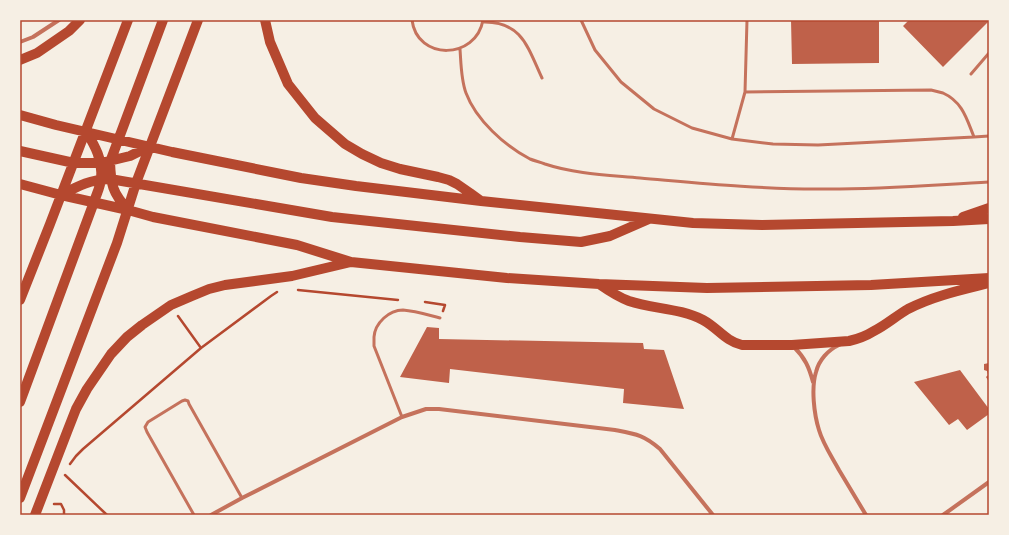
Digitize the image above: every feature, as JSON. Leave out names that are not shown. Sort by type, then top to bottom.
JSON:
[{"type":"main road","points":[[20,60],[37,53],[69,31],[80,20]]},
{"type":"main road","points":[[20,300],[128,20]]},
{"type":"main road","points":[[128,210],[118,200],[106,179],[105,163],[118,139],[163,20]]},
{"type":"main road","points":[[20,498],[117,243],[136,183],[198,20]]},
{"type":"main road","points":[[265,20],[270,42],[288,84],[315,118],[345,144],[381,163],[400,169],[449,180],[464,188],[481,201]]},
{"type":"main road","points":[[20,115],[56,125],[172,152],[301,178],[481,201],[693,223],[762,225],[989,219]]},
{"type":"main road","points":[[86,131],[98,154],[105,163]]},
{"type":"main road","points":[[20,151],[74,163],[105,163],[130,156],[150,146]]},
{"type":"main road","points":[[61,195],[80,185],[106,179],[332,217],[581,242],[610,236],[650,219]]},
{"type":"main road","points":[[20,402],[94,202],[106,179]]},
{"type":"main road","points":[[20,184],[153,217],[297,246],[350,262],[507,278],[599,284],[707,288],[863,286],[989,278]]},
{"type":"main road","points":[[953,221],[989,208]]},
{"type":"main road","points":[[35,515],[76,409],[87,389],[111,354],[127,337],[171,305],[192,296],[225,285],[292,276],[350,262]]},
{"type":"main road","points":[[599,284],[615,295],[629,301],[684,313],[703,320],[735,343],[742,345],[792,345],[858,339],[875,331],[907,310],[930,299],[989,283]]},
{"type":"street","points":[[20,42],[33,37],[59,20]]},
{"type":"street","points":[[849,341],[838,345],[828,352],[820,361],[814,384],[814,405],[819,430],[828,451],[866,515]]},
{"type":"street","points":[[792,345],[802,356],[810,369],[814,384]]},
{"type":"street","points":[[211,515],[402,417],[426,409],[438,409],[615,430],[640,435],[650,440],[660,449],[712,515]]},
{"type":"street","points":[[943,515],[989,482]]},
{"type":"lane","points":[[412,20],[412,25],[418,36],[426,44],[437,50],[448,51],[460,49],[470,43],[478,33],[483,21],[499,23],[511,28],[521,36],[526,44],[542,78]]},
{"type":"lane","points":[[580,20],[595,50],[621,82],[654,109],[692,128],[732,139],[773,144],[818,145],[989,136]]},
{"type":"lane","points":[[732,139],[745,92],[747,20]]},
{"type":"lane","points":[[460,49],[462,75],[466,92],[473,108],[508,145],[531,159],[556,167],[584,172],[718,185],[768,188],[860,189],[989,182]]},
{"type":"lane","points":[[971,74],[989,53]]},
{"type":"lane","points":[[745,92],[931,90],[944,94],[956,102],[965,112],[974,137]]},
{"type":"lane","points":[[402,417],[374,346],[374,336],[377,326],[383,318],[402,310],[440,318]]},
{"type":"lane","points":[[194,515],[145,427],[148,422],[182,401],[188,401],[242,498]]},
{"type":"path","points":[[295,290],[401,300]]},
{"type":"path","points":[[62,482],[73,460],[83,449],[201,348],[271,296],[280,291]]},
{"type":"path","points":[[423,302],[446,305],[440,318]]},
{"type":"path","points":[[171,305],[201,348]]},
{"type":"path","points":[[65,475],[107,515]]},
{"type":"path","points":[[52,510],[57,497]]},
{"type":"path","points":[[54,504],[61,504],[64,510],[64,515]]},
{"type":"building","points":[[791,20],[879,20],[879,63],[792,64]]},
{"type":"building","points":[[909,20],[989,21],[943,67],[903,26]]},
{"type":"building","points":[[427,327],[439,328],[439,339],[643,343],[644,349],[664,350],[684,409],[623,403],[624,389],[450,369],[449,383],[400,377]]},
{"type":"building","points":[[989,363],[989,382],[986,377],[988,375],[987,371],[984,370],[984,364]]},
{"type":"building","points":[[960,370],[989,409],[989,414],[967,430],[958,419],[949,425],[914,382]]}]
